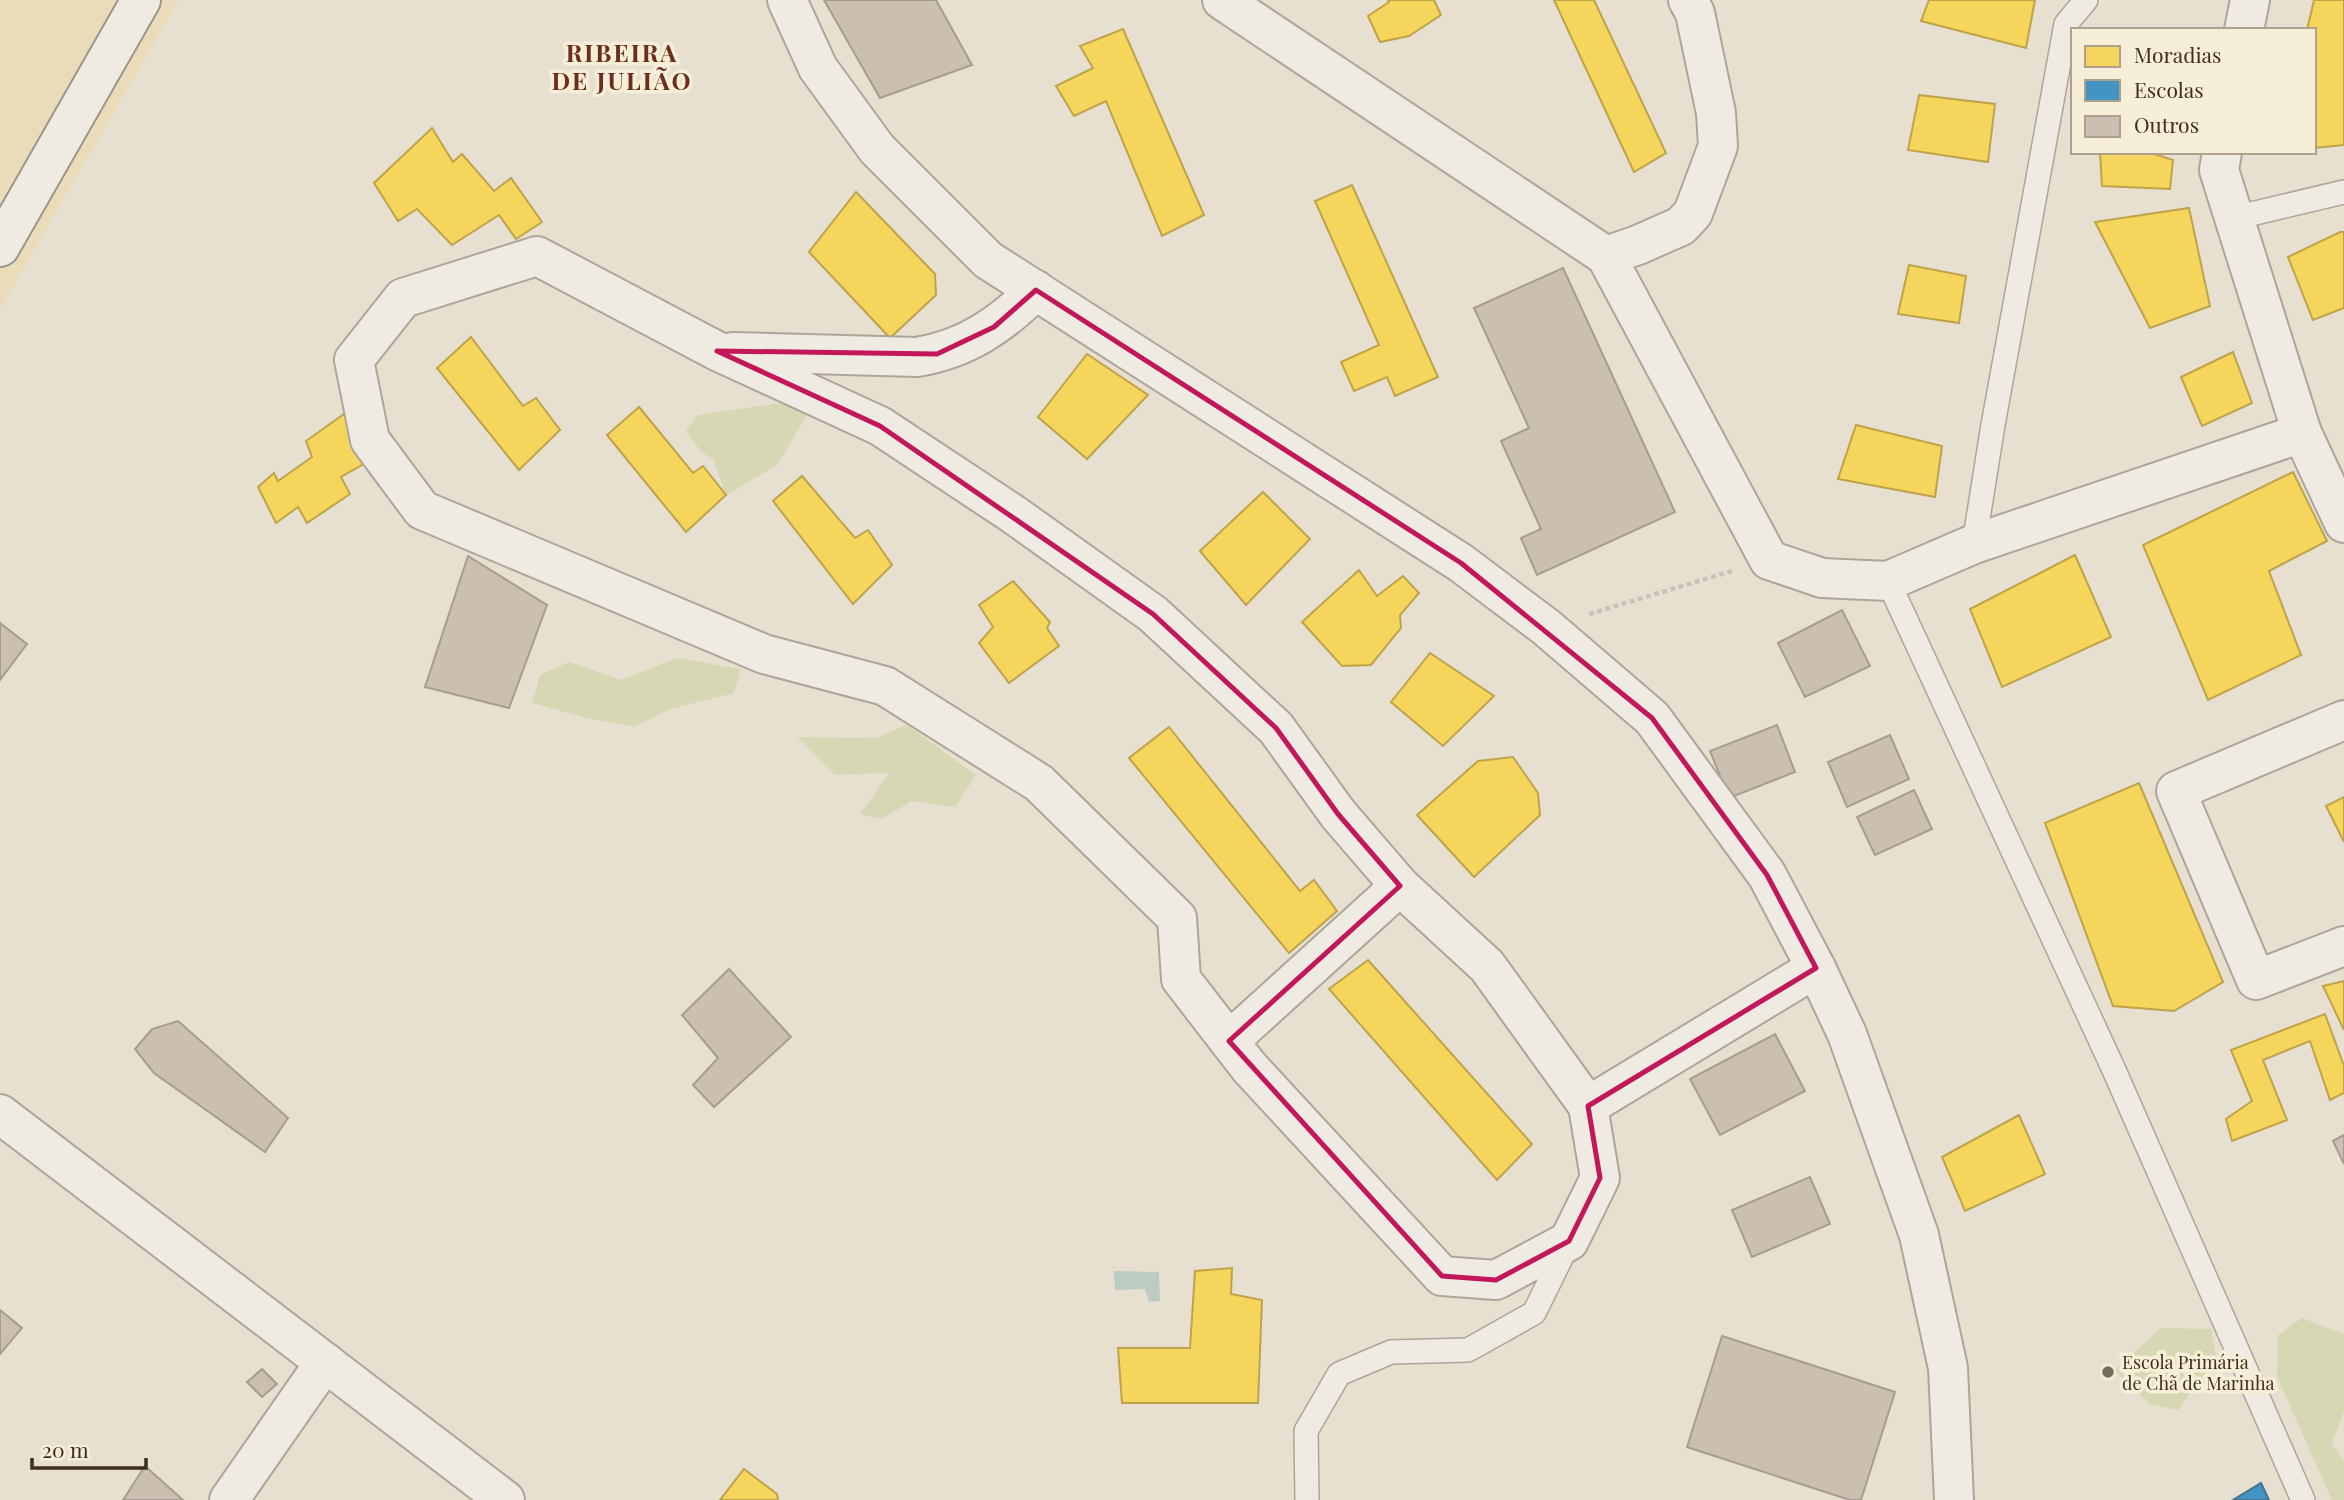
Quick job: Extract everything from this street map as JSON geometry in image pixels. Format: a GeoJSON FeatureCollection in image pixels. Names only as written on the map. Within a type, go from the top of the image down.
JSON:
{"type":"FeatureCollection","features":[{"type":"Feature","properties":{"kind":"street"},"geometry":{"type":"LineString","coordinates":[[0,247],[141,0]]}},
{"type":"Feature","properties":{"kind":"street"},"geometry":{"type":"LineString","coordinates":[[788,0],[818,68],[877,149],[988,260],[1461,563],[1546,627],[1652,718],[1767,875],[1847,1034],[1919,1235],[1948,1368],[1954,1500]]}},
{"type":"Feature","properties":{"kind":"street"},"geometry":{"type":"LineString","coordinates":[[1222,0],[1606,256],[1769,560],[1822,578],[1888,581],[1974,544],[2302,433]]}},
{"type":"Feature","properties":{"kind":"street"},"geometry":{"type":"LineString","coordinates":[[1606,256],[1638,246],[1681,226],[1693,213],[1718,146],[1713,100],[1695,13],[1688,0]]}},
{"type":"Feature","properties":{"kind":"street"},"geometry":{"type":"LineString","coordinates":[[2244,28],[2250,0]]}},
{"type":"Feature","properties":{"kind":"street"},"geometry":{"type":"LineString","coordinates":[[2222,154],[2219,170],[2302,433],[2344,523]]}},
{"type":"Feature","properties":{"kind":"street"},"geometry":{"type":"LineString","coordinates":[[537,256],[717,351],[880,426],[1013,514],[1153,614],[1276,728],[1338,814],[1400,886],[1488,966],[1588,1106],[1600,1178],[1569,1241],[1496,1280],[1442,1276],[1258,1077],[1181,979],[1177,918],[1039,783],[885,685],[764,654],[422,510],[370,440],[354,360],[403,298],[537,256]]}},
{"type":"Feature","properties":{"kind":"street"},"geometry":{"type":"LineString","coordinates":[[717,351],[917,357],[937,354],[994,327],[1009,317],[1035,290]]}},
{"type":"Feature","properties":{"kind":"street"},"geometry":{"type":"LineString","coordinates":[[2344,720],[2176,791],[2256,979],[2344,946]]}},
{"type":"Feature","properties":{"kind":"street"},"geometry":{"type":"LineString","coordinates":[[1229,1041],[1400,886]]}},
{"type":"Feature","properties":{"kind":"street"},"geometry":{"type":"LineString","coordinates":[[1588,1106],[1816,968]]}},
{"type":"Feature","properties":{"kind":"street"},"geometry":{"type":"LineString","coordinates":[[0,1114],[505,1500]]}},
{"type":"Feature","properties":{"kind":"street"},"geometry":{"type":"LineString","coordinates":[[229,1500],[326,1363]]}},
{"type":"Feature","properties":{"kind":"lane"},"geometry":{"type":"LineString","coordinates":[[1974,544],[2066,24],[2086,0]]}},
{"type":"Feature","properties":{"kind":"lane"},"geometry":{"type":"LineString","coordinates":[[2234,218],[2344,192]]}},
{"type":"Feature","properties":{"kind":"lane"},"geometry":{"type":"LineString","coordinates":[[1888,581],[2114,1070],[2303,1500]]}},
{"type":"Feature","properties":{"kind":"lane"},"geometry":{"type":"LineString","coordinates":[[1307,1500],[1306,1431],[1339,1374],[1391,1352],[1468,1350],[1534,1313],[1569,1241]]}},
{"type":"Feature","properties":{"kind":"path"},"geometry":{"type":"LineString","coordinates":[[1546,627],[1769,560]]}},
{"type":"Feature","properties":{"kind":"highlighted area"},"geometry":{"type":"Polygon","coordinates":[[[1036,290],[1461,563],[1652,718],[1767,875],[1816,968],[1588,1106],[1600,1178],[1569,1241],[1496,1280],[1442,1276],[1229,1041],[1400,886],[1338,814],[1276,728],[1153,614],[880,426],[717,351],[937,354],[994,327],[1036,290]]]}},
{"type":"Feature","properties":{"kind":"green space"},"geometry":{"type":"Polygon","coordinates":[[[779,403],[809,412],[777,465],[726,495],[714,461],[699,449],[686,431],[698,415],[779,403]]]}},
{"type":"Feature","properties":{"kind":"green space"},"geometry":{"type":"Polygon","coordinates":[[[677,658],[741,669],[734,693],[670,709],[634,727],[532,703],[540,675],[569,662],[621,680],[677,658]]]}},
{"type":"Feature","properties":{"kind":"green space"},"geometry":{"type":"Polygon","coordinates":[[[907,725],[976,775],[955,807],[911,801],[882,819],[860,814],[890,773],[835,775],[797,737],[876,738],[907,725]]]}},
{"type":"Feature","properties":{"kind":"green space"},"geometry":{"type":"Polygon","coordinates":[[[2302,1318],[2344,1334],[2344,1411],[2332,1444],[2344,1461],[2344,1500],[2332,1500],[2277,1377],[2278,1335],[2302,1318]]]}},
{"type":"Feature","properties":{"kind":"green space"},"geometry":{"type":"Polygon","coordinates":[[[2161,1328],[2211,1329],[2217,1362],[2197,1383],[2178,1410],[2149,1404],[2115,1370],[2161,1328]]]}},
{"type":"Feature","properties":{"kind":"sand"},"geometry":{"type":"Polygon","coordinates":[[[0,0],[179,0],[0,309],[0,0]]]}},
{"type":"Feature","properties":{"kind":"shaded area"},"geometry":{"type":"Polygon","coordinates":[[[1114,1271],[1159,1272],[1160,1301],[1149,1302],[1145,1289],[1115,1290],[1114,1271]]]}},
{"type":"Feature","properties":{"kind":"building: Moradias"},"geometry":{"type":"Polygon","coordinates":[[[1388,0],[1434,0],[1441,15],[1409,36],[1380,42],[1368,16],[1389,2],[1388,0]]]}},
{"type":"Feature","properties":{"kind":"building: Moradias"},"geometry":{"type":"Polygon","coordinates":[[[1554,0],[1594,0],[1666,153],[1634,172],[1554,0]]]}},
{"type":"Feature","properties":{"kind":"building: Moradias"},"geometry":{"type":"Polygon","coordinates":[[[1929,0],[2035,0],[2026,48],[1921,21],[1929,0]]]}},
{"type":"Feature","properties":{"kind":"building: Moradias"},"geometry":{"type":"Polygon","coordinates":[[[2314,0],[2344,0],[2344,145],[2316,148],[2316,28],[2307,28],[2314,0]]]}},
{"type":"Feature","properties":{"kind":"building: Moradias"},"geometry":{"type":"Polygon","coordinates":[[[1123,29],[1204,215],[1162,236],[1106,101],[1074,116],[1056,86],[1093,68],[1080,46],[1123,29]]]}},
{"type":"Feature","properties":{"kind":"building: Moradias"},"geometry":{"type":"Polygon","coordinates":[[[1919,95],[1995,104],[1988,162],[1908,150],[1919,95]]]}},
{"type":"Feature","properties":{"kind":"building: Moradias"},"geometry":{"type":"Polygon","coordinates":[[[432,128],[453,162],[462,154],[494,191],[511,178],[542,222],[516,239],[499,215],[452,245],[417,209],[398,221],[374,183],[432,128]]]}},
{"type":"Feature","properties":{"kind":"building: Moradias"},"geometry":{"type":"Polygon","coordinates":[[[2100,154],[2154,154],[2173,160],[2170,189],[2102,186],[2100,154]]]}},
{"type":"Feature","properties":{"kind":"building: Moradias"},"geometry":{"type":"Polygon","coordinates":[[[1352,185],[1438,377],[1395,396],[1387,377],[1354,391],[1341,362],[1379,345],[1315,201],[1352,185]]]}},
{"type":"Feature","properties":{"kind":"building: Moradias"},"geometry":{"type":"Polygon","coordinates":[[[856,192],[935,274],[936,295],[890,338],[809,252],[856,192]]]}},
{"type":"Feature","properties":{"kind":"building: Moradias"},"geometry":{"type":"Polygon","coordinates":[[[2189,208],[2210,306],[2150,328],[2095,222],[2189,208]]]}},
{"type":"Feature","properties":{"kind":"building: Moradias"},"geometry":{"type":"Polygon","coordinates":[[[2344,232],[2344,308],[2313,320],[2288,257],[2344,232]]]}},
{"type":"Feature","properties":{"kind":"building: Moradias"},"geometry":{"type":"Polygon","coordinates":[[[1909,265],[1966,276],[1959,323],[1898,314],[1909,265]]]}},
{"type":"Feature","properties":{"kind":"building: Moradias"},"geometry":{"type":"Polygon","coordinates":[[[471,337],[523,406],[536,398],[560,430],[519,470],[437,368],[471,337]]]}},
{"type":"Feature","properties":{"kind":"building: Moradias"},"geometry":{"type":"Polygon","coordinates":[[[2233,352],[2252,403],[2202,426],[2181,377],[2233,352]]]}},
{"type":"Feature","properties":{"kind":"building: Moradias"},"geometry":{"type":"Polygon","coordinates":[[[1087,354],[1148,395],[1087,459],[1038,417],[1087,354]]]}},
{"type":"Feature","properties":{"kind":"building: Moradias"},"geometry":{"type":"Polygon","coordinates":[[[639,407],[693,473],[703,466],[726,495],[686,532],[607,435],[639,407]]]}},
{"type":"Feature","properties":{"kind":"building: Moradias"},"geometry":{"type":"Polygon","coordinates":[[[344,414],[371,460],[341,477],[350,494],[307,523],[298,507],[276,523],[258,487],[274,473],[278,481],[312,457],[306,441],[344,414]]]}},
{"type":"Feature","properties":{"kind":"building: Moradias"},"geometry":{"type":"Polygon","coordinates":[[[1856,425],[1942,446],[1935,497],[1838,479],[1856,425]]]}},
{"type":"Feature","properties":{"kind":"building: Moradias"},"geometry":{"type":"Polygon","coordinates":[[[2293,472],[2327,541],[2269,571],[2301,655],[2208,700],[2143,545],[2293,472]]]}},
{"type":"Feature","properties":{"kind":"building: Moradias"},"geometry":{"type":"Polygon","coordinates":[[[802,476],[855,538],[868,530],[892,565],[853,604],[773,501],[802,476]]]}},
{"type":"Feature","properties":{"kind":"building: Moradias"},"geometry":{"type":"Polygon","coordinates":[[[1263,492],[1310,539],[1246,605],[1200,551],[1263,492]]]}},
{"type":"Feature","properties":{"kind":"building: Moradias"},"geometry":{"type":"Polygon","coordinates":[[[2075,555],[2111,637],[2002,687],[1970,609],[2075,555]]]}},
{"type":"Feature","properties":{"kind":"building: Moradias"},"geometry":{"type":"Polygon","coordinates":[[[1359,570],[1377,596],[1403,576],[1419,593],[1400,615],[1401,628],[1371,665],[1342,666],[1302,622],[1359,570]]]}},
{"type":"Feature","properties":{"kind":"building: Moradias"},"geometry":{"type":"Polygon","coordinates":[[[1013,581],[1050,622],[1047,628],[1059,646],[1009,683],[979,643],[993,627],[979,605],[1013,581]]]}},
{"type":"Feature","properties":{"kind":"building: Moradias"},"geometry":{"type":"Polygon","coordinates":[[[1430,653],[1494,696],[1443,746],[1391,702],[1430,653]]]}},
{"type":"Feature","properties":{"kind":"building: Moradias"},"geometry":{"type":"Polygon","coordinates":[[[1169,727],[1300,891],[1314,880],[1337,911],[1289,953],[1129,758],[1169,727]]]}},
{"type":"Feature","properties":{"kind":"building: Moradias"},"geometry":{"type":"Polygon","coordinates":[[[1513,757],[1538,793],[1540,815],[1474,877],[1417,815],[1478,761],[1513,757]]]}},
{"type":"Feature","properties":{"kind":"building: Moradias"},"geometry":{"type":"Polygon","coordinates":[[[2139,783],[2223,982],[2174,1011],[2113,1006],[2045,823],[2139,783]]]}},
{"type":"Feature","properties":{"kind":"building: Moradias"},"geometry":{"type":"Polygon","coordinates":[[[2344,797],[2344,842],[2326,806],[2344,797]]]}},
{"type":"Feature","properties":{"kind":"building: Moradias"},"geometry":{"type":"Polygon","coordinates":[[[1368,960],[1532,1144],[1497,1180],[1329,989],[1368,960]]]}},
{"type":"Feature","properties":{"kind":"building: Moradias"},"geometry":{"type":"Polygon","coordinates":[[[2344,981],[2344,1030],[2323,986],[2344,981]]]}},
{"type":"Feature","properties":{"kind":"building: Moradias"},"geometry":{"type":"Polygon","coordinates":[[[2325,1014],[2344,1066],[2344,1093],[2330,1100],[2310,1041],[2263,1060],[2287,1120],[2232,1141],[2226,1119],[2252,1101],[2231,1050],[2325,1014]]]}},
{"type":"Feature","properties":{"kind":"building: Moradias"},"geometry":{"type":"Polygon","coordinates":[[[2019,1115],[2045,1174],[1965,1211],[1942,1157],[2019,1115]]]}},
{"type":"Feature","properties":{"kind":"building: Moradias"},"geometry":{"type":"Polygon","coordinates":[[[1232,1268],[1231,1294],[1262,1300],[1258,1403],[1122,1403],[1118,1348],[1190,1348],[1195,1271],[1232,1268]]]}},
{"type":"Feature","properties":{"kind":"building: Moradias"},"geometry":{"type":"Polygon","coordinates":[[[744,1469],[777,1494],[778,1500],[720,1500],[744,1469]]]}},
{"type":"Feature","properties":{"kind":"building: Escolas"},"geometry":{"type":"Polygon","coordinates":[[[2261,1483],[2269,1500],[2233,1500],[2261,1483]]]}},
{"type":"Feature","properties":{"kind":"building: Outros"},"geometry":{"type":"Polygon","coordinates":[[[824,0],[936,0],[972,65],[880,98],[824,0]]]}},
{"type":"Feature","properties":{"kind":"building: Outros"},"geometry":{"type":"Polygon","coordinates":[[[1563,268],[1675,512],[1537,575],[1521,538],[1541,529],[1501,441],[1529,428],[1474,308],[1563,268]]]}},
{"type":"Feature","properties":{"kind":"building: Outros"},"geometry":{"type":"Polygon","coordinates":[[[468,556],[547,605],[509,708],[425,687],[468,556]]]}},
{"type":"Feature","properties":{"kind":"building: Outros"},"geometry":{"type":"Polygon","coordinates":[[[1842,610],[1870,666],[1805,697],[1778,643],[1842,610]]]}},
{"type":"Feature","properties":{"kind":"building: Outros"},"geometry":{"type":"Polygon","coordinates":[[[0,623],[27,644],[0,680],[0,623]]]}},
{"type":"Feature","properties":{"kind":"building: Outros"},"geometry":{"type":"Polygon","coordinates":[[[1777,725],[1795,772],[1729,798],[1710,751],[1777,725]]]}},
{"type":"Feature","properties":{"kind":"building: Outros"},"geometry":{"type":"Polygon","coordinates":[[[1890,735],[1909,779],[1847,807],[1828,762],[1890,735]]]}},
{"type":"Feature","properties":{"kind":"building: Outros"},"geometry":{"type":"Polygon","coordinates":[[[1914,790],[1932,829],[1875,855],[1857,817],[1914,790]]]}},
{"type":"Feature","properties":{"kind":"building: Outros"},"geometry":{"type":"Polygon","coordinates":[[[729,969],[791,1037],[714,1107],[693,1085],[718,1058],[682,1015],[729,969]]]}},
{"type":"Feature","properties":{"kind":"building: Outros"},"geometry":{"type":"Polygon","coordinates":[[[178,1021],[288,1118],[265,1152],[154,1073],[135,1049],[152,1029],[178,1021]]]}},
{"type":"Feature","properties":{"kind":"building: Outros"},"geometry":{"type":"Polygon","coordinates":[[[1775,1034],[1805,1091],[1720,1135],[1690,1079],[1775,1034]]]}},
{"type":"Feature","properties":{"kind":"building: Outros"},"geometry":{"type":"Polygon","coordinates":[[[2344,1135],[2344,1164],[2333,1141],[2344,1135]]]}},
{"type":"Feature","properties":{"kind":"building: Outros"},"geometry":{"type":"Polygon","coordinates":[[[1810,1177],[1830,1224],[1752,1257],[1732,1210],[1810,1177]]]}},
{"type":"Feature","properties":{"kind":"building: Outros"},"geometry":{"type":"Polygon","coordinates":[[[0,1310],[22,1328],[0,1354],[0,1310]]]}},
{"type":"Feature","properties":{"kind":"building: Outros"},"geometry":{"type":"Polygon","coordinates":[[[1722,1336],[1895,1392],[1861,1500],[1850,1500],[1687,1447],[1722,1336]]]}},
{"type":"Feature","properties":{"kind":"building: Outros"},"geometry":{"type":"Polygon","coordinates":[[[262,1369],[277,1384],[262,1397],[247,1382],[262,1369]]]}},
{"type":"Feature","properties":{"kind":"building: Outros"},"geometry":{"type":"Polygon","coordinates":[[[145,1466],[183,1500],[123,1500],[145,1466]]]}},
{"type":"Feature","properties":{"kind":"place","name":"Escola Primária de Chã de Marinha"},"geometry":{"type":"Point","coordinates":[2108,1372]}},
{"type":"Feature","properties":{"kind":"district","name":"RIBEIRA DE JULIÃO"},"geometry":{"type":"Point","coordinates":[622,66]}}]}
